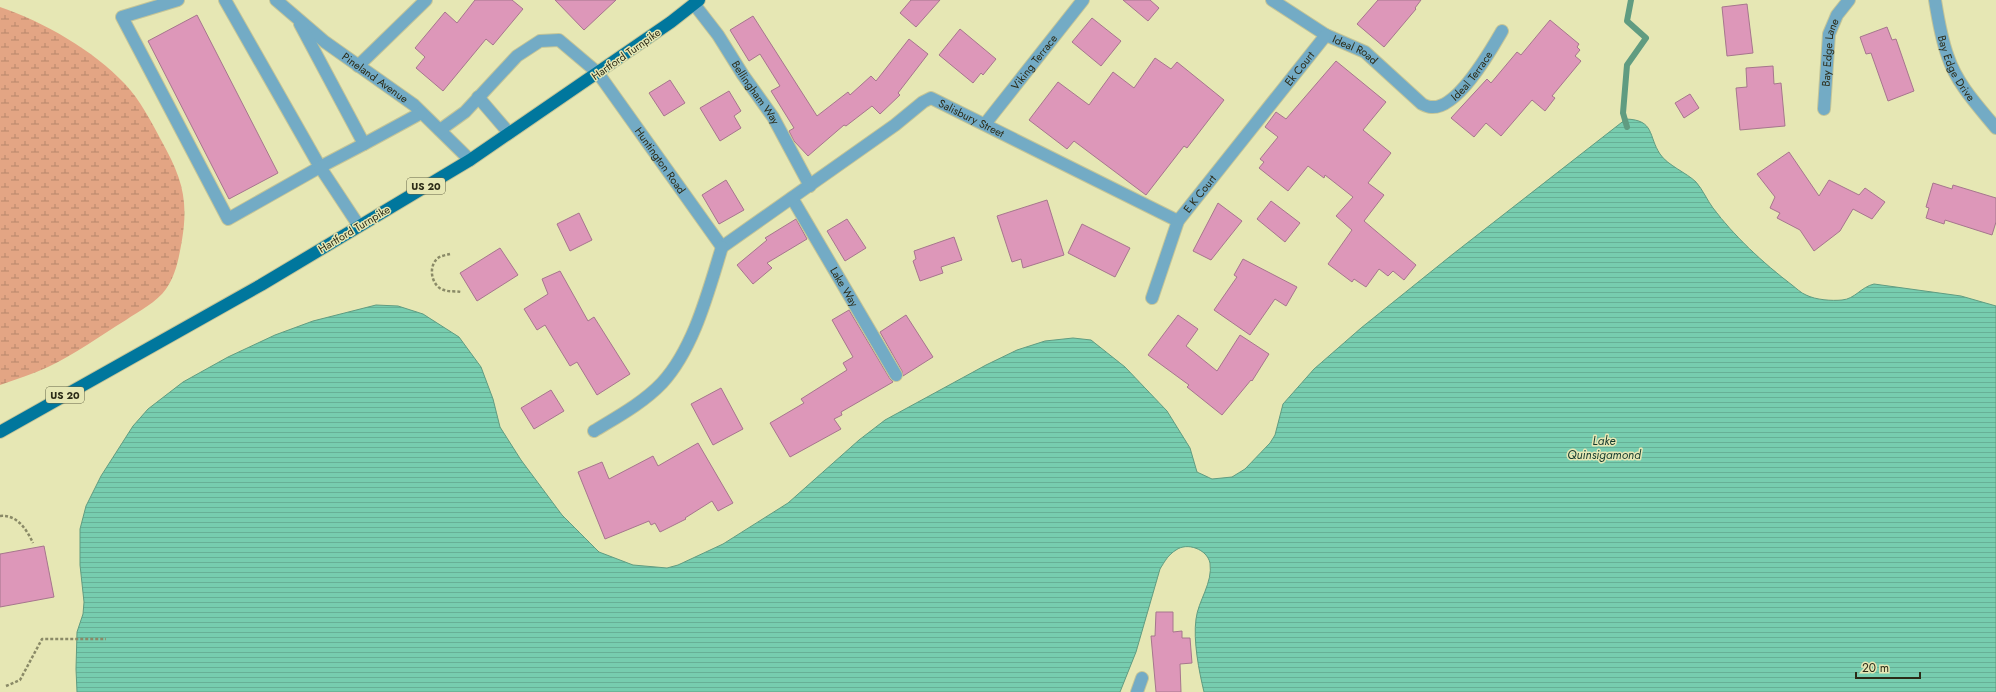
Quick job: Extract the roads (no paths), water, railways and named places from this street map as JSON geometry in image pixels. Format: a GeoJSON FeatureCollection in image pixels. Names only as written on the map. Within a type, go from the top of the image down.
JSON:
{"type":"FeatureCollection","features":[{"type":"Feature","properties":{"kind":"main road","name":"Hartford Turnpike"},"geometry":{"type":"LineString","coordinates":[[0,432],[261,285],[470,160],[598,73],[697,2]]}},
{"type":"Feature","properties":{"kind":"street"},"geometry":{"type":"LineString","coordinates":[[178,0],[122,17],[228,219],[320,167],[421,113]]}},
{"type":"Feature","properties":{"kind":"street"},"geometry":{"type":"LineString","coordinates":[[225,0],[320,167],[359,226]]}},
{"type":"Feature","properties":{"kind":"street","name":"Pineland Avenue"},"geometry":{"type":"LineString","coordinates":[[276,0],[325,42],[414,105],[470,160]]}},
{"type":"Feature","properties":{"kind":"street"},"geometry":{"type":"LineString","coordinates":[[358,66],[426,0]]}},
{"type":"Feature","properties":{"kind":"street","name":"Viking Terrace"},"geometry":{"type":"LineString","coordinates":[[985,124],[1083,0]]}},
{"type":"Feature","properties":{"kind":"street","name":"Ideal Road"},"geometry":{"type":"LineString","coordinates":[[1272,0],[1326,35],[1365,52],[1422,104],[1431,108]]}},
{"type":"Feature","properties":{"kind":"street","name":"Bay Edge Lane"},"geometry":{"type":"LineString","coordinates":[[1824,109],[1829,34],[1837,16],[1849,0]]}},
{"type":"Feature","properties":{"kind":"street","name":"Bay Edge Drive"},"geometry":{"type":"LineString","coordinates":[[1935,0],[1942,38],[1948,58],[1962,85],[1996,128]]}},
{"type":"Feature","properties":{"kind":"street","name":"Bellingham Way"},"geometry":{"type":"LineString","coordinates":[[697,2],[743,75],[773,117],[810,186]]}},
{"type":"Feature","properties":{"kind":"street"},"geometry":{"type":"LineString","coordinates":[[297,18],[364,144]]}},
{"type":"Feature","properties":{"kind":"street","name":"Ideal Terrace"},"geometry":{"type":"LineString","coordinates":[[1431,108],[1439,106],[1455,95],[1474,77],[1502,31]]}},
{"type":"Feature","properties":{"kind":"street","name":"Ek Court"},"geometry":{"type":"LineString","coordinates":[[1272,102],[1326,35]]}},
{"type":"Feature","properties":{"kind":"street","name":"Huntington Road"},"geometry":{"type":"LineString","coordinates":[[440,130],[465,112],[517,56],[540,41],[559,40],[598,73],[722,247]]}},
{"type":"Feature","properties":{"kind":"street"},"geometry":{"type":"LineString","coordinates":[[478,97],[509,133]]}},
{"type":"Feature","properties":{"kind":"street","name":"Salisbury Street"},"geometry":{"type":"LineString","coordinates":[[722,247],[810,186],[895,125],[923,102],[931,98],[1178,221]]}},
{"type":"Feature","properties":{"kind":"street","name":"E K Court"},"geometry":{"type":"LineString","coordinates":[[1152,298],[1178,221],[1272,102]]}},
{"type":"Feature","properties":{"kind":"street","name":"Lake Way"},"geometry":{"type":"LineString","coordinates":[[792,198],[896,375]]}},
{"type":"Feature","properties":{"kind":"street"},"geometry":{"type":"LineString","coordinates":[[594,431],[639,402],[662,383],[684,351],[704,306],[722,247]]}},
{"type":"Feature","properties":{"kind":"street"},"geometry":{"type":"LineString","coordinates":[[1138,692],[1142,678]]}},
{"type":"Feature","properties":{"kind":"water","name":"Lake Quinsigamond"},"geometry":{"type":"Polygon","coordinates":[[[1626,119],[1642,122],[1649,130],[1656,147],[1663,158],[1696,182],[1713,208],[1740,239],[1770,268],[1804,294],[1819,299],[1842,300],[1851,298],[1865,288],[1874,284],[1961,296],[1996,306],[1996,692],[1204,692],[1197,656],[1195,628],[1197,612],[1209,578],[1210,563],[1205,554],[1201,551],[1196,548],[1186,547],[1180,548],[1171,554],[1160,569],[1136,652],[1120,692],[77,692],[77,632],[83,614],[84,602],[80,565],[80,529],[86,506],[101,476],[133,426],[148,409],[183,382],[228,357],[275,335],[313,321],[376,305],[398,306],[423,314],[459,337],[481,367],[493,399],[500,427],[521,460],[562,515],[599,552],[633,565],[667,568],[678,565],[723,544],[788,503],[859,440],[885,420],[986,365],[1017,350],[1045,341],[1073,338],[1091,340],[1125,367],[1167,411],[1190,448],[1197,472],[1212,479],[1232,477],[1245,469],[1270,443],[1275,435],[1283,404],[1314,369],[1361,328],[1453,254],[1626,119]]]}},
{"type":"Feature","properties":{"kind":"waterway"},"geometry":{"type":"LineString","coordinates":[[1627,127],[1623,113],[1627,65],[1646,38],[1627,21],[1631,0]]}}]}
